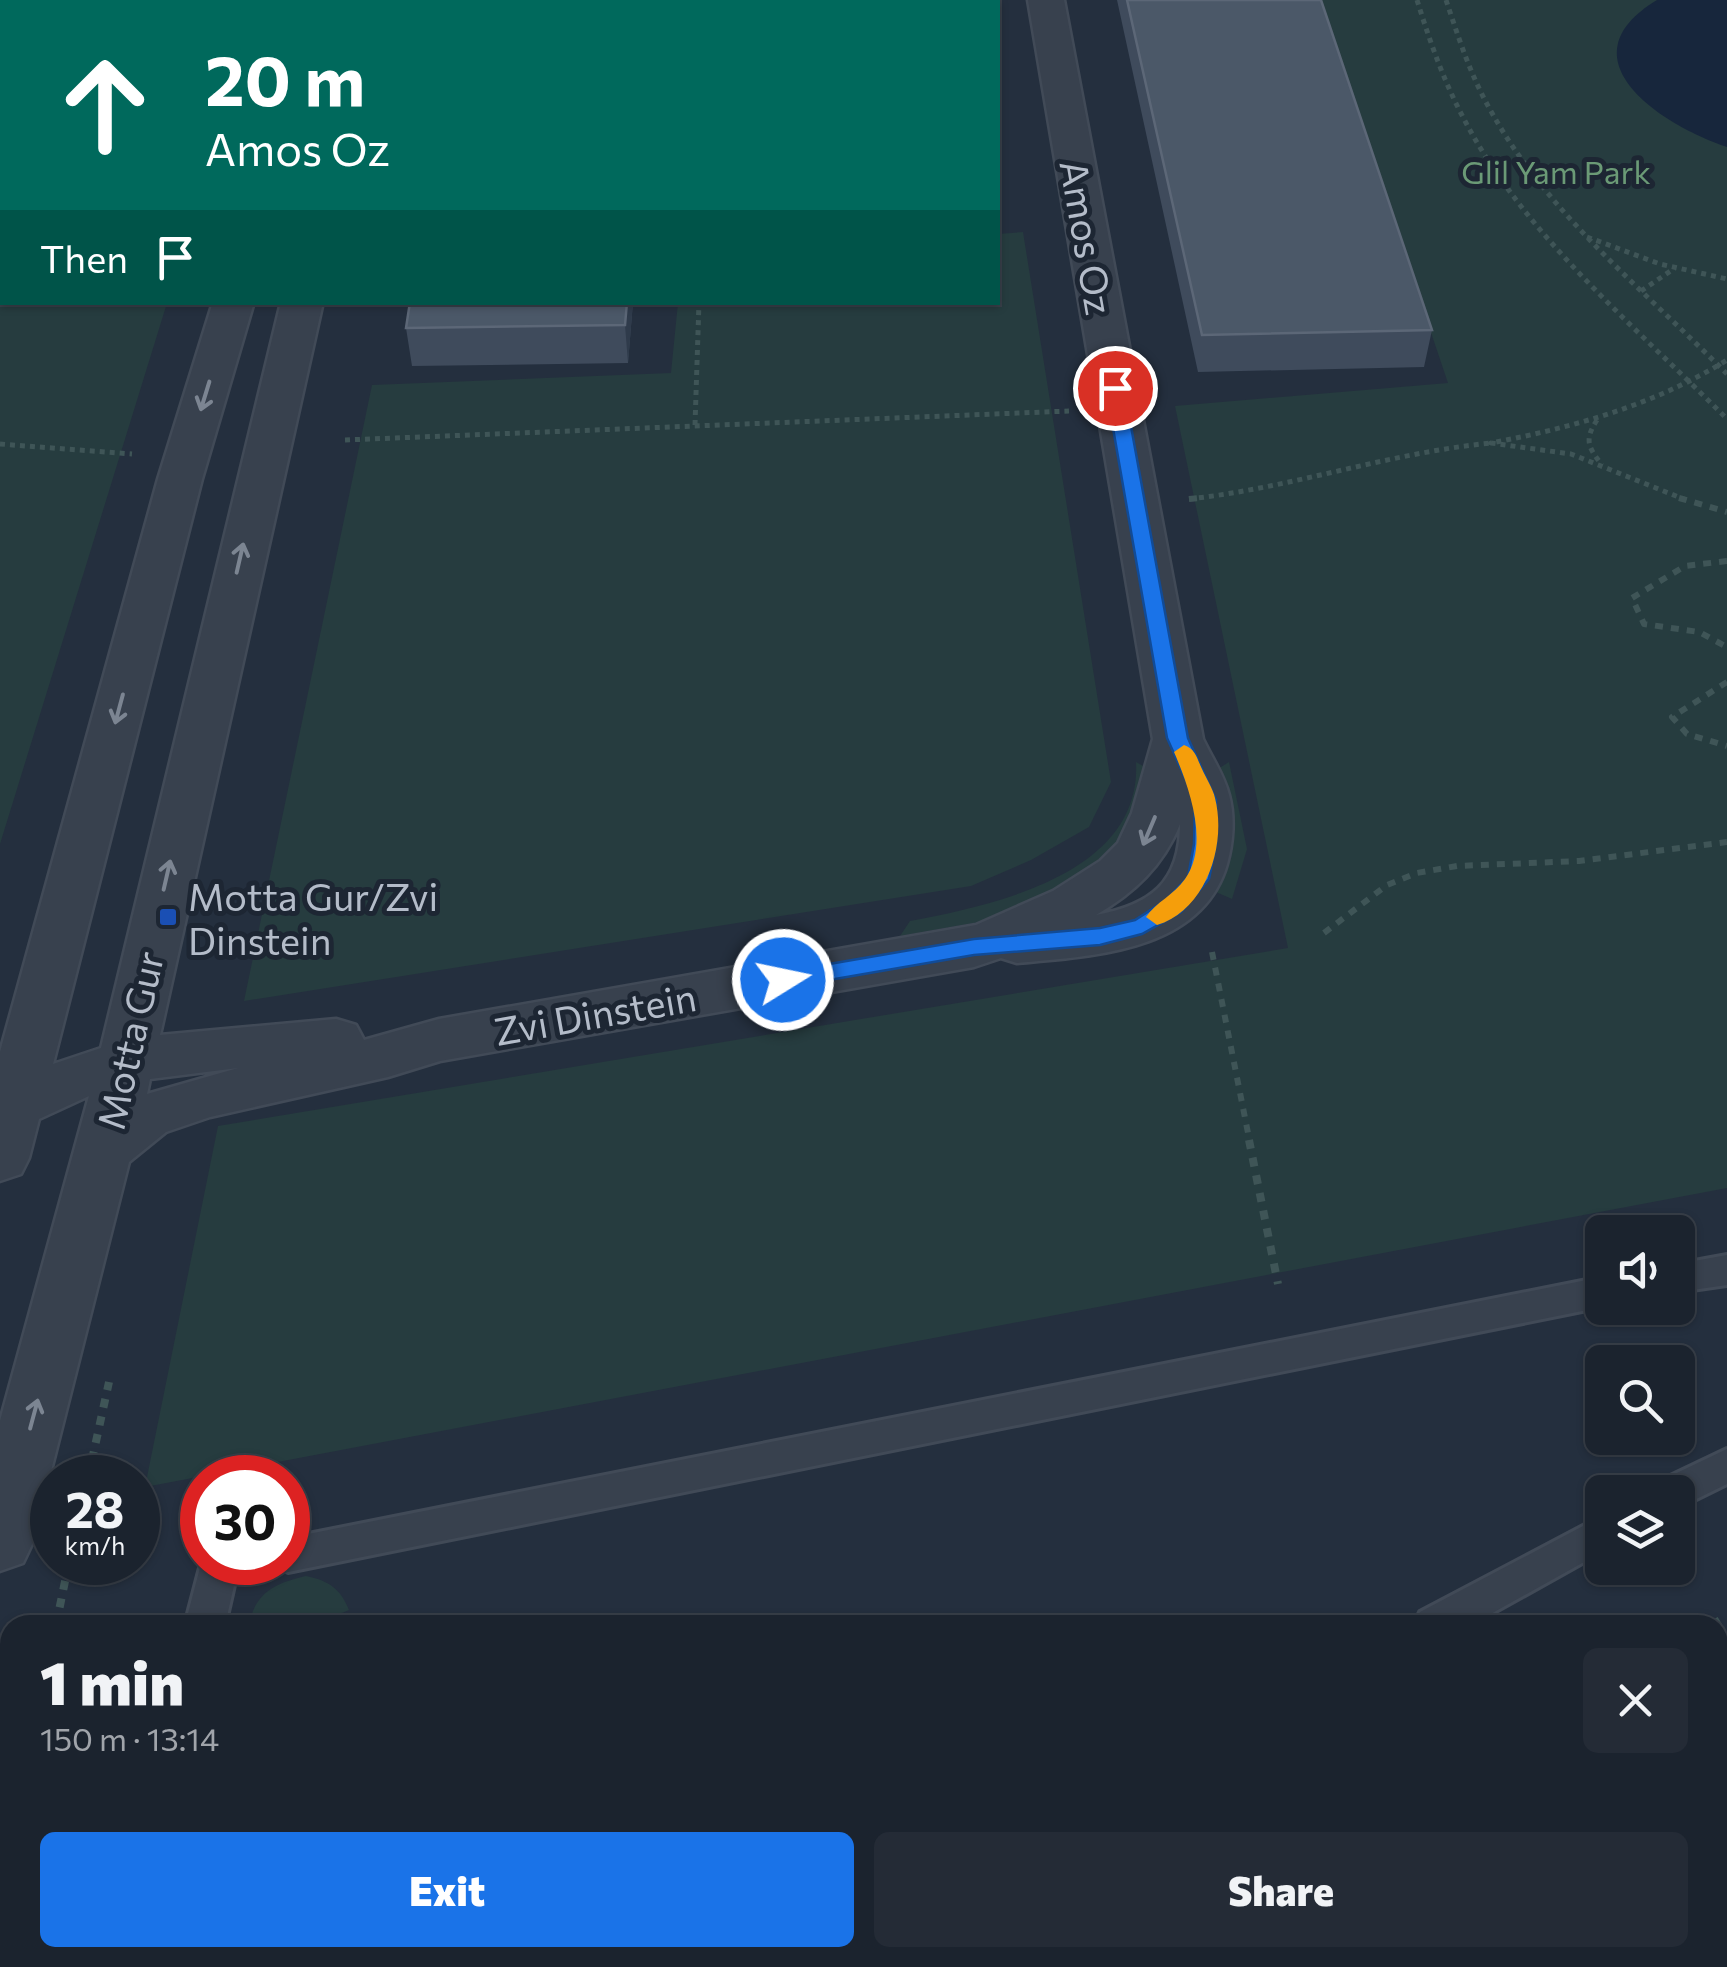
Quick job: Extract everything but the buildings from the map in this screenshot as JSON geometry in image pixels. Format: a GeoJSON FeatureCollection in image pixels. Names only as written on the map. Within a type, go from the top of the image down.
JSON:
{"type":"FeatureCollection","features":[{"type":"Feature","properties":{"kind":"street","name":"Amos Oz"},"geometry":{"type":"LineString","coordinates":[[974,947],[1100,936],[1142,926],[1174,906],[1198,879],[1205,844],[1205,800],[1178,738],[1046,0]]}},
{"type":"Feature","properties":{"kind":"street"},"geometry":{"type":"LineString","coordinates":[[8,1132],[180,478],[233,305]]}},
{"type":"Feature","properties":{"kind":"street","name":"Motta Gur"},"geometry":{"type":"LineString","coordinates":[[0,1542],[105,1097],[138,1004],[301,305]]}},
{"type":"Feature","properties":{"kind":"street","name":"Zvi Dinstein"},"geometry":{"type":"LineString","coordinates":[[8,1132],[105,1097],[204,1074],[439,1040],[974,947]]}},
{"type":"Feature","properties":{"kind":"street"},"geometry":{"type":"LineString","coordinates":[[46,986],[52,1025],[63,1058],[105,1097]]}},
{"type":"Feature","properties":{"kind":"street"},"geometry":{"type":"LineString","coordinates":[[138,1004],[204,1074]]}},
{"type":"Feature","properties":{"kind":"street","name":"Zvi Dinstein"},"geometry":{"type":"LineString","coordinates":[[105,1097],[121,1132],[204,1074]]}},
{"type":"Feature","properties":{"kind":"lane"},"geometry":{"type":"LineString","coordinates":[[1695,1275],[1727,1270]]}},
{"type":"Feature","properties":{"kind":"lane"},"geometry":{"type":"LineString","coordinates":[[310,1551],[1585,1295]]}},
{"type":"Feature","properties":{"kind":"lane"},"geometry":{"type":"LineString","coordinates":[[1695,1482],[1727,1465]]}},
{"type":"Feature","properties":{"kind":"lane"},"geometry":{"type":"LineString","coordinates":[[1452,1615],[1585,1541]]}},
{"type":"Feature","properties":{"kind":"lane"},"geometry":{"type":"LineString","coordinates":[[208,1615],[215,1585]]}},
{"type":"Feature","properties":{"kind":"path"},"geometry":{"type":"LineString","coordinates":[[1417,0],[1428,48],[1447,90],[1506,188],[1573,267],[1727,419]]}},
{"type":"Feature","properties":{"kind":"path"},"geometry":{"type":"LineString","coordinates":[[1446,0],[1472,78],[1548,198],[1727,374]]}},
{"type":"Feature","properties":{"kind":"path"},"geometry":{"type":"LineString","coordinates":[[1582,234],[1675,268],[1727,279]]}},
{"type":"Feature","properties":{"kind":"path"},"geometry":{"type":"LineString","coordinates":[[1641,291],[1675,268]]}},
{"type":"Feature","properties":{"kind":"path"},"geometry":{"type":"LineString","coordinates":[[694,426],[700,305]]}},
{"type":"Feature","properties":{"kind":"path"},"geometry":{"type":"LineString","coordinates":[[1188,499],[1239,494],[1308,480],[1368,462],[1491,443],[1600,417],[1690,380],[1727,360]]}},
{"type":"Feature","properties":{"kind":"path"},"geometry":{"type":"LineString","coordinates":[[346,440],[1070,411]]}},
{"type":"Feature","properties":{"kind":"path"},"geometry":{"type":"LineString","coordinates":[[1600,417],[1587,435],[1588,446],[1601,464],[1615,474]]}},
{"type":"Feature","properties":{"kind":"path"},"geometry":{"type":"LineString","coordinates":[[1491,443],[1581,458],[1689,504],[1727,512]]}},
{"type":"Feature","properties":{"kind":"path"},"geometry":{"type":"LineString","coordinates":[[0,444],[132,454]]}},
{"type":"Feature","properties":{"kind":"path"},"geometry":{"type":"LineString","coordinates":[[1727,561],[1686,566],[1632,598],[1644,624],[1699,632],[1727,647]]}},
{"type":"Feature","properties":{"kind":"path"},"geometry":{"type":"LineString","coordinates":[[1727,682],[1672,717],[1687,734],[1727,746]]}},
{"type":"Feature","properties":{"kind":"path"},"geometry":{"type":"LineString","coordinates":[[1324,934],[1343,924],[1376,892],[1422,872],[1482,864],[1556,863],[1727,842]]}},
{"type":"Feature","properties":{"kind":"path"},"geometry":{"type":"LineString","coordinates":[[1212,952],[1278,1284]]}},
{"type":"Feature","properties":{"kind":"path"},"geometry":{"type":"LineString","coordinates":[[58,1615],[64,1585]]}},
{"type":"Feature","properties":{"kind":"green space","name":"Glil Yam Park"},"geometry":{"type":"Polygon","coordinates":[[[1319,0],[1727,0],[1727,1188],[310,1456],[180,1455],[180,1480],[160,1484],[160,1455],[151,1455],[218,1126],[1288,948],[1175,406],[1448,383],[1319,0]]]}},
{"type":"Feature","properties":{"kind":"green space"},"geometry":{"type":"Polygon","coordinates":[[[1023,232],[1111,782],[1089,827],[1031,860],[971,886],[244,1001],[372,385],[671,373],[678,305],[1000,305],[1000,234],[1023,232]]]}},
{"type":"Feature","properties":{"kind":"green space"},"geometry":{"type":"Polygon","coordinates":[[[0,305],[166,305],[0,844],[0,305]]]}},
{"type":"Feature","properties":{"kind":"green space"},"geometry":{"type":"Polygon","coordinates":[[[1136,762],[1152,771],[1146,807],[1093,876],[991,920],[900,936],[910,921],[1020,893],[1057,878],[1089,857],[1115,832],[1131,800],[1136,762]]]}},
{"type":"Feature","properties":{"kind":"green space"},"geometry":{"type":"Polygon","coordinates":[[[1229,762],[1247,849],[1232,899],[1216,892],[1228,852],[1213,772],[1229,762]]]}},
{"type":"Feature","properties":{"kind":"green space"},"geometry":{"type":"Polygon","coordinates":[[[310,1577],[333,1587],[349,1610],[337,1615],[252,1615],[268,1591],[279,1585],[310,1585],[310,1577]]]}},
{"type":"Feature","properties":{"kind":"water"},"geometry":{"type":"Polygon","coordinates":[[[1657,0],[1727,0],[1727,147],[1651,107],[1631,88],[1619,67],[1618,45],[1629,22],[1657,0]]]}},
{"type":"Feature","properties":{"kind":"slow traffic"},"geometry":{"type":"LineString","coordinates":[[1157,917],[1174,906],[1198,879],[1205,844],[1205,800],[1184,752]]}},
{"type":"Feature","properties":{"kind":"place","name":"Motta Gur/Zvi Dinstein"},"geometry":{"type":"Point","coordinates":[168,917]}},
{"type":"Feature","properties":{"kind":"route"},"geometry":{"type":"LineString","coordinates":[[783,980],[974,947],[1100,936],[1142,926],[1174,906],[1198,879],[1205,844],[1205,800],[1178,738],[1115,388]]}}]}
